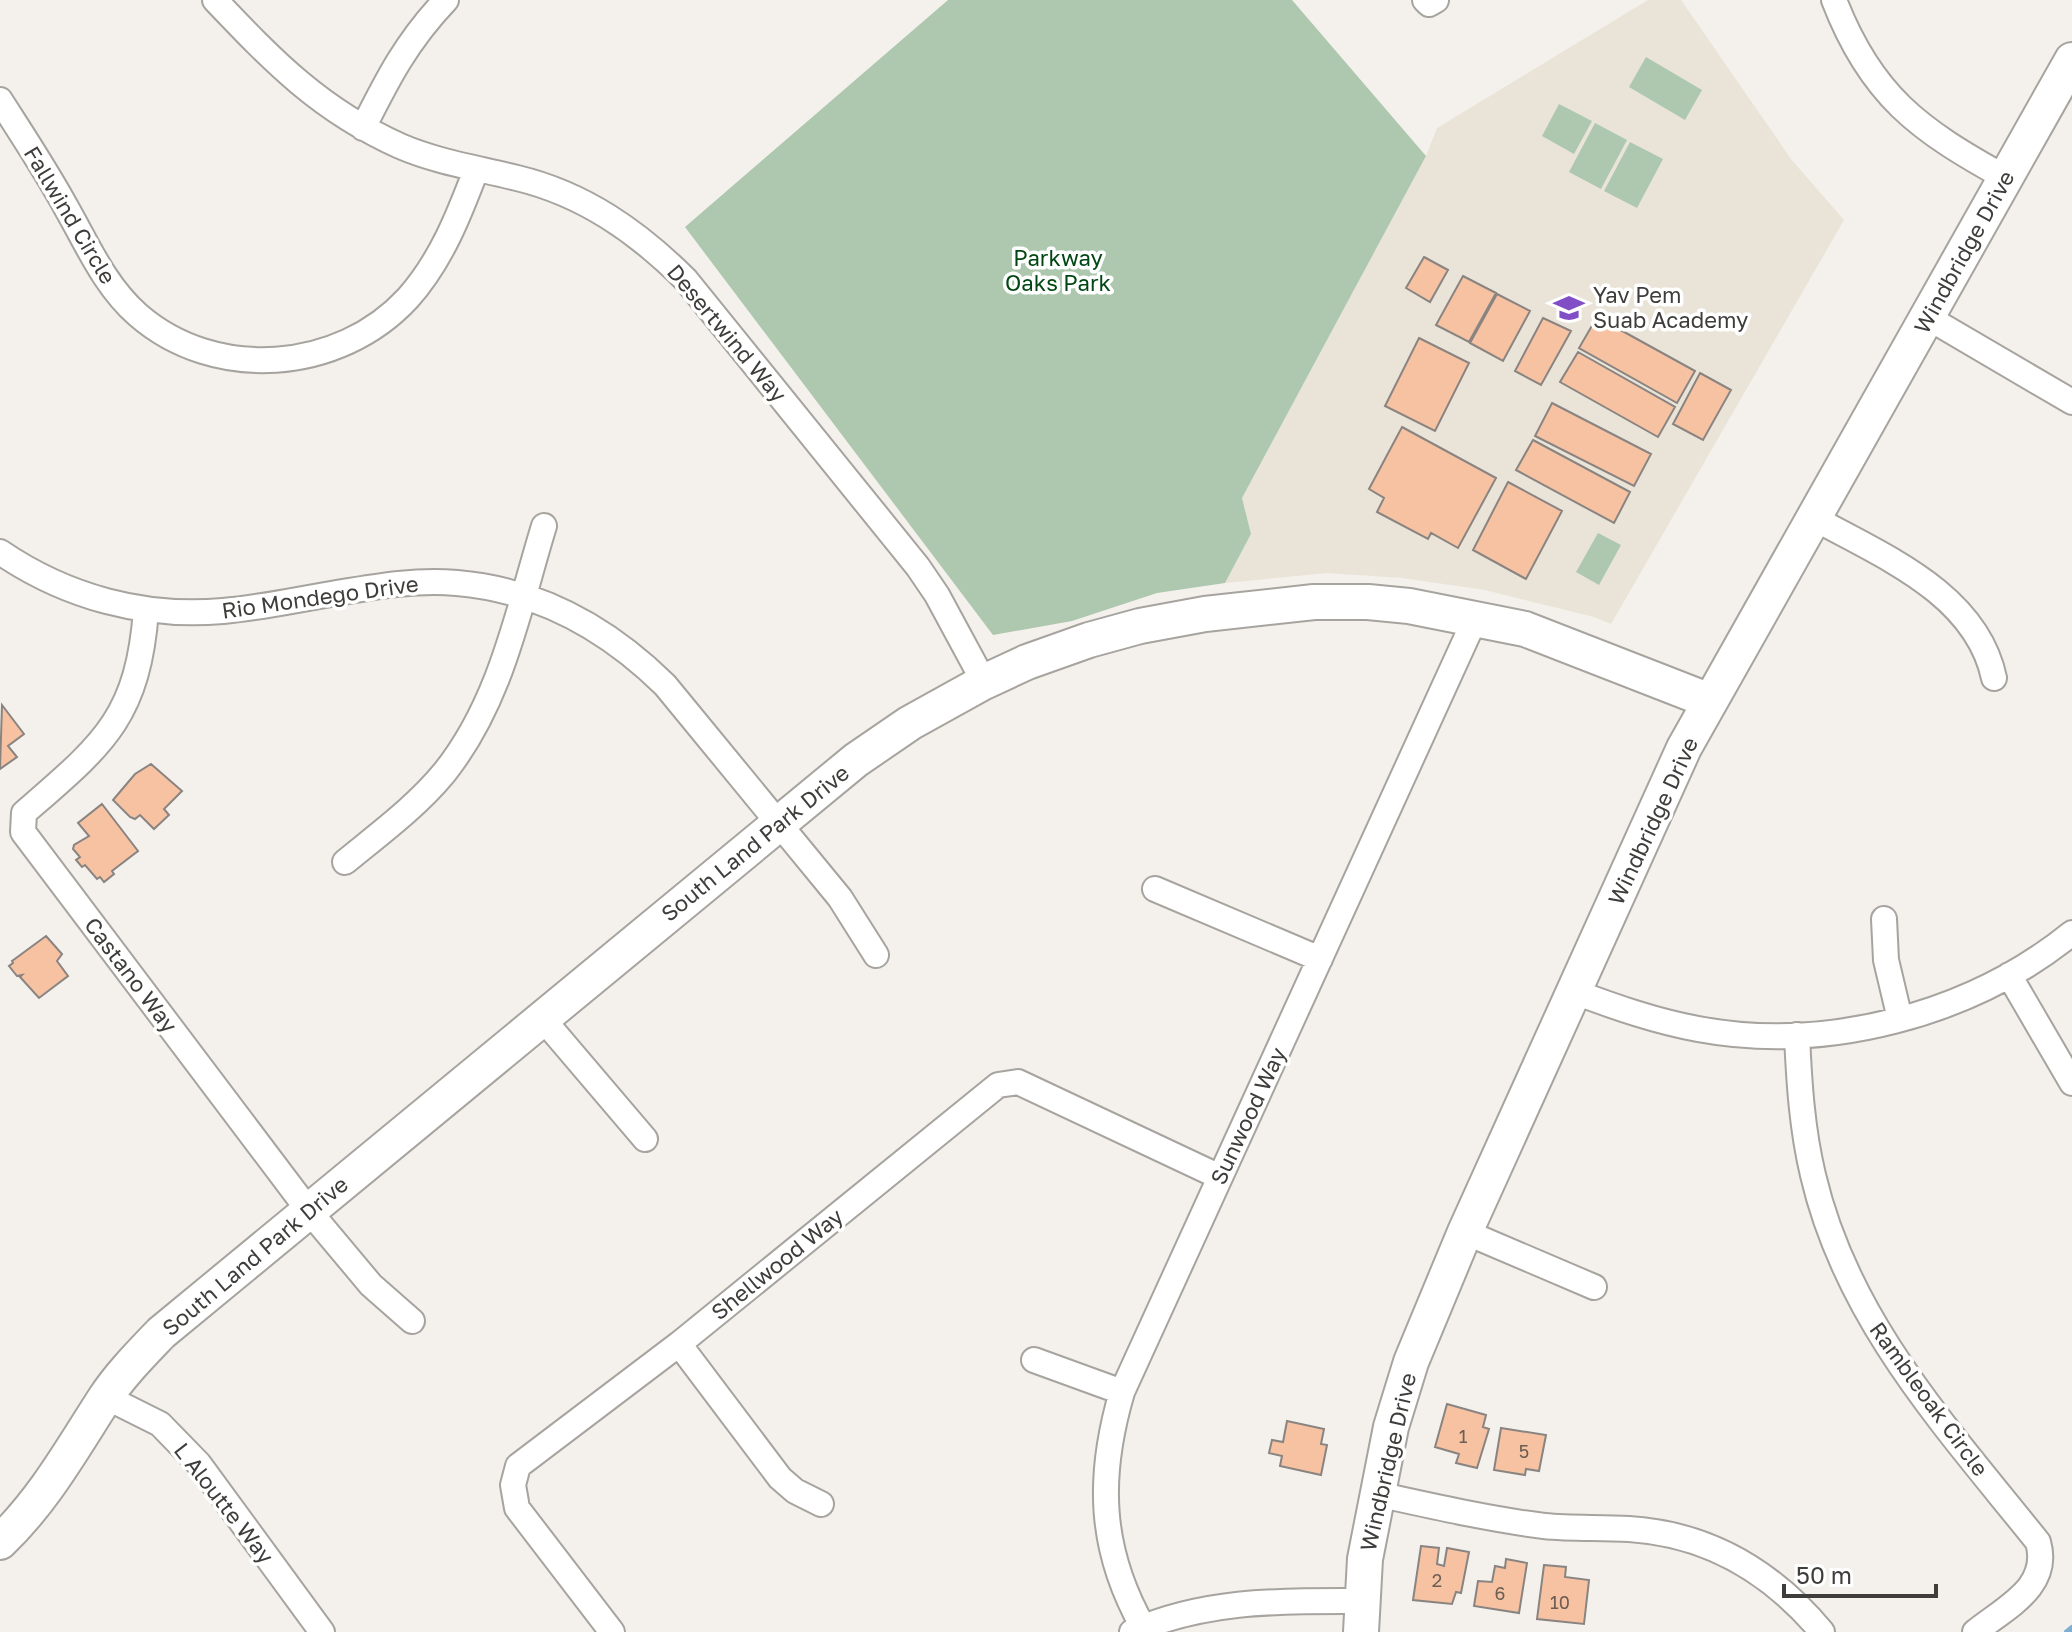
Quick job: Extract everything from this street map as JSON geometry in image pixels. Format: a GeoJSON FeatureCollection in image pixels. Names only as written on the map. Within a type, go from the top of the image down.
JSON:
{"type":"FeatureCollection","features":[{"type":"Feature","properties":{"kind":"street","name":"Desertwind Way"},"geometry":{"type":"LineString","coordinates":[[215,0],[287,75],[327,106],[363,128],[402,147],[476,170],[518,178],[589,205],[625,226],[677,270],[918,567],[937,595],[984,682]]}},
{"type":"Feature","properties":{"kind":"street"},"geometry":{"type":"LineString","coordinates":[[363,128],[397,60],[419,29],[446,0]]}},
{"type":"Feature","properties":{"kind":"street"},"geometry":{"type":"LineString","coordinates":[[1425,0],[1429,4],[1436,0]]}},
{"type":"Feature","properties":{"kind":"street"},"geometry":{"type":"LineString","coordinates":[[1834,0],[1855,47],[1894,101],[1945,144],[2006,178]]}},
{"type":"Feature","properties":{"kind":"street","name":"Windbridge Drive"},"geometry":{"type":"LineString","coordinates":[[1361,1617],[1365,1559],[1377,1494],[1391,1427],[1411,1362],[1465,1232],[1684,748],[2072,60]]}},
{"type":"Feature","properties":{"kind":"street","name":"Fallwind Circle"},"geometry":{"type":"LineString","coordinates":[[0,100],[37,157],[113,289],[137,314],[163,333],[188,346],[233,358],[274,361],[318,353],[356,338],[391,314],[430,269],[457,218],[476,170]]}},
{"type":"Feature","properties":{"kind":"street"},"geometry":{"type":"LineString","coordinates":[[1927,317],[2072,402]]}},
{"type":"Feature","properties":{"kind":"street"},"geometry":{"type":"LineString","coordinates":[[1814,518],[1913,574],[1944,597],[1982,641],[1994,678]]}},
{"type":"Feature","properties":{"kind":"street"},"geometry":{"type":"LineString","coordinates":[[345,862],[416,803],[443,774],[466,742],[499,676],[544,526]]}},
{"type":"Feature","properties":{"kind":"street","name":"Rio Mondego Drive"},"geometry":{"type":"LineString","coordinates":[[0,552],[61,587],[99,600],[146,610],[191,613],[225,611],[418,582],[469,585],[523,596],[573,615],[637,658],[665,685],[840,898],[876,955]]}},
{"type":"Feature","properties":{"kind":"street","name":"South Land Park Drive"},"geometry":{"type":"LineString","coordinates":[[0,1542],[40,1498],[130,1364],[161,1333],[856,760],[899,730],[984,682],[1027,662],[1140,626],[1205,614],[1314,602],[1368,602],[1409,606],[1525,629],[1710,701]]}},
{"type":"Feature","properties":{"kind":"street","name":"Castano Way"},"geometry":{"type":"LineString","coordinates":[[146,610],[140,660],[120,715],[81,763],[24,813],[23,832],[309,1211],[371,1285],[412,1321]]}},
{"type":"Feature","properties":{"kind":"street","name":"Sunwood Way"},"geometry":{"type":"LineString","coordinates":[[1138,1629],[1115,1565],[1106,1511],[1106,1461],[1111,1428],[1122,1392],[1475,619]]}},
{"type":"Feature","properties":{"kind":"street"},"geometry":{"type":"LineString","coordinates":[[1155,889],[1320,959]]}},
{"type":"Feature","properties":{"kind":"street"},"geometry":{"type":"LineString","coordinates":[[1884,919],[1886,960],[1900,1019]]}},
{"type":"Feature","properties":{"kind":"street"},"geometry":{"type":"LineString","coordinates":[[1575,992],[1651,1019],[1701,1030],[1797,1035],[1850,1030],[1900,1019],[1963,998],[2009,975],[2072,933]]}},
{"type":"Feature","properties":{"kind":"street"},"geometry":{"type":"LineString","coordinates":[[2009,975],[2072,1083]]}},
{"type":"Feature","properties":{"kind":"street"},"geometry":{"type":"LineString","coordinates":[[542,1018],[645,1139]]}},
{"type":"Feature","properties":{"kind":"street","name":"Rambleoak Circle"},"geometry":{"type":"LineString","coordinates":[[1797,1035],[1800,1099],[1813,1176],[1845,1269],[1866,1313],[1894,1358],[2038,1542],[2042,1557],[2041,1571],[2032,1586],[1975,1632]]}},
{"type":"Feature","properties":{"kind":"street","name":"Shellwood Way"},"geometry":{"type":"LineString","coordinates":[[612,1632],[517,1508],[513,1485],[518,1466],[679,1344],[998,1085],[1018,1082],[1220,1177]]}},
{"type":"Feature","properties":{"kind":"street"},"geometry":{"type":"LineString","coordinates":[[1465,1232],[1594,1287]]}},
{"type":"Feature","properties":{"kind":"street"},"geometry":{"type":"LineString","coordinates":[[679,1344],[780,1478],[795,1491],[821,1504]]}},
{"type":"Feature","properties":{"kind":"street"},"geometry":{"type":"LineString","coordinates":[[1034,1360],[1122,1392]]}},
{"type":"Feature","properties":{"kind":"street","name":"L Aloutte Way"},"geometry":{"type":"LineString","coordinates":[[106,1397],[160,1424],[199,1464],[322,1632]]}},
{"type":"Feature","properties":{"kind":"street"},"geometry":{"type":"LineString","coordinates":[[1377,1494],[1542,1526],[1628,1529],[1689,1539],[1722,1551],[1767,1577],[1822,1632]]}},
{"type":"Feature","properties":{"kind":"street"},"geometry":{"type":"LineString","coordinates":[[1138,1629],[1217,1606],[1254,1601],[1361,1617]]}},
{"type":"Feature","properties":{"kind":"shaded area","name":"Yav Pem Suab Academy"},"geometry":{"type":"Polygon","coordinates":[[[1648,0],[1681,0],[1791,159],[1844,220],[1611,624],[1485,590],[1402,578],[1327,573],[1225,583],[1251,534],[1242,498],[1426,156],[1437,128],[1648,0]]]}},
{"type":"Feature","properties":{"kind":"green space","name":"Parkway Oaks Park"},"geometry":{"type":"Polygon","coordinates":[[[948,0],[1292,0],[1426,156],[1242,498],[1251,534],[1225,583],[1157,593],[1072,621],[993,635],[685,227],[948,0]]]}},
{"type":"Feature","properties":{"kind":"green space"},"geometry":{"type":"Polygon","coordinates":[[[1646,57],[1702,90],[1685,120],[1629,87],[1646,57]]]}},
{"type":"Feature","properties":{"kind":"green space"},"geometry":{"type":"Polygon","coordinates":[[[1559,104],[1592,121],[1574,154],[1542,136],[1559,104]]]}},
{"type":"Feature","properties":{"kind":"green space"},"geometry":{"type":"Polygon","coordinates":[[[1595,123],[1627,140],[1601,189],[1569,172],[1595,123]]]}},
{"type":"Feature","properties":{"kind":"green space"},"geometry":{"type":"Polygon","coordinates":[[[1630,142],[1663,159],[1637,208],[1604,191],[1630,142]]]}},
{"type":"Feature","properties":{"kind":"green space"},"geometry":{"type":"Polygon","coordinates":[[[1598,533],[1621,545],[1599,585],[1576,572],[1598,533]]]}},
{"type":"Feature","properties":{"kind":"building"},"geometry":{"type":"Polygon","coordinates":[[[1424,257],[1448,270],[1430,302],[1406,288],[1424,257]]]}},
{"type":"Feature","properties":{"kind":"building"},"geometry":{"type":"Polygon","coordinates":[[[1463,276],[1496,293],[1469,342],[1436,325],[1463,276]]]}},
{"type":"Feature","properties":{"kind":"building"},"geometry":{"type":"Polygon","coordinates":[[[1497,294],[1530,311],[1503,361],[1470,343],[1497,294]]]}},
{"type":"Feature","properties":{"kind":"building"},"geometry":{"type":"Polygon","coordinates":[[[1597,317],[1695,371],[1677,403],[1579,348],[1597,317]]]}},
{"type":"Feature","properties":{"kind":"building"},"geometry":{"type":"Polygon","coordinates":[[[1543,318],[1571,331],[1541,385],[1515,371],[1543,318]]]}},
{"type":"Feature","properties":{"kind":"building"},"geometry":{"type":"Polygon","coordinates":[[[1419,338],[1469,363],[1435,431],[1385,406],[1419,338]]]}},
{"type":"Feature","properties":{"kind":"building"},"geometry":{"type":"Polygon","coordinates":[[[1578,352],[1675,407],[1658,437],[1560,382],[1578,352]]]}},
{"type":"Feature","properties":{"kind":"building"},"geometry":{"type":"Polygon","coordinates":[[[1700,373],[1731,390],[1703,440],[1673,424],[1700,373]]]}},
{"type":"Feature","properties":{"kind":"building"},"geometry":{"type":"Polygon","coordinates":[[[1552,403],[1651,454],[1634,486],[1535,436],[1552,403]]]}},
{"type":"Feature","properties":{"kind":"building"},"geometry":{"type":"Polygon","coordinates":[[[1402,427],[1496,478],[1458,548],[1431,533],[1428,539],[1377,512],[1384,498],[1369,489],[1402,427]]]}},
{"type":"Feature","properties":{"kind":"building"},"geometry":{"type":"Polygon","coordinates":[[[1533,440],[1630,492],[1614,523],[1516,470],[1533,440]]]}},
{"type":"Feature","properties":{"kind":"building"},"geometry":{"type":"Polygon","coordinates":[[[1508,482],[1562,511],[1526,579],[1473,550],[1508,482]]]}},
{"type":"Feature","properties":{"kind":"building"},"geometry":{"type":"Polygon","coordinates":[[[2,705],[24,734],[8,746],[17,757],[0,769],[2,705]]]}},
{"type":"Feature","properties":{"kind":"building"},"geometry":{"type":"Polygon","coordinates":[[[151,764],[182,791],[164,809],[169,815],[154,829],[140,815],[135,819],[130,817],[113,800],[135,774],[151,764]]]}},
{"type":"Feature","properties":{"kind":"building"},"geometry":{"type":"Polygon","coordinates":[[[102,804],[138,851],[112,871],[114,874],[104,882],[100,877],[97,879],[85,865],[82,867],[76,860],[80,857],[73,849],[74,845],[89,836],[78,823],[102,804]]]}},
{"type":"Feature","properties":{"kind":"building"},"geometry":{"type":"Polygon","coordinates":[[[46,936],[62,954],[57,961],[68,976],[39,998],[20,977],[22,975],[17,976],[9,966],[46,936]]]}},
{"type":"Feature","properties":{"kind":"building"},"geometry":{"type":"Polygon","coordinates":[[[1447,1404],[1486,1415],[1483,1427],[1489,1429],[1477,1468],[1456,1463],[1459,1454],[1435,1447],[1447,1404]]]}},
{"type":"Feature","properties":{"kind":"building"},"geometry":{"type":"Polygon","coordinates":[[[1287,1421],[1324,1429],[1321,1444],[1327,1445],[1321,1475],[1280,1466],[1282,1456],[1269,1453],[1272,1440],[1283,1442],[1287,1421]]]}},
{"type":"Feature","properties":{"kind":"building"},"geometry":{"type":"Polygon","coordinates":[[[1501,1428],[1546,1435],[1539,1471],[1526,1469],[1525,1475],[1494,1470],[1501,1428]]]}},
{"type":"Feature","properties":{"kind":"building"},"geometry":{"type":"Polygon","coordinates":[[[1421,1546],[1439,1548],[1437,1564],[1444,1566],[1447,1548],[1469,1552],[1461,1593],[1456,1592],[1452,1604],[1413,1600],[1421,1546]]]}},
{"type":"Feature","properties":{"kind":"building"},"geometry":{"type":"Polygon","coordinates":[[[1506,1559],[1527,1563],[1519,1613],[1474,1606],[1478,1581],[1492,1582],[1495,1566],[1505,1568],[1506,1559]]]}},
{"type":"Feature","properties":{"kind":"building"},"geometry":{"type":"Polygon","coordinates":[[[1544,1565],[1566,1567],[1565,1577],[1589,1580],[1584,1624],[1537,1619],[1544,1565]]]}},
{"type":"Feature","properties":{"kind":"waterway"},"geometry":{"type":"LineString","coordinates":[[2067,1632],[2072,1628]]}},
{"type":"Feature","properties":{"kind":"place","name":"Yav Pem Suab Academy"},"geometry":{"type":"Point","coordinates":[1569,308]}}]}
